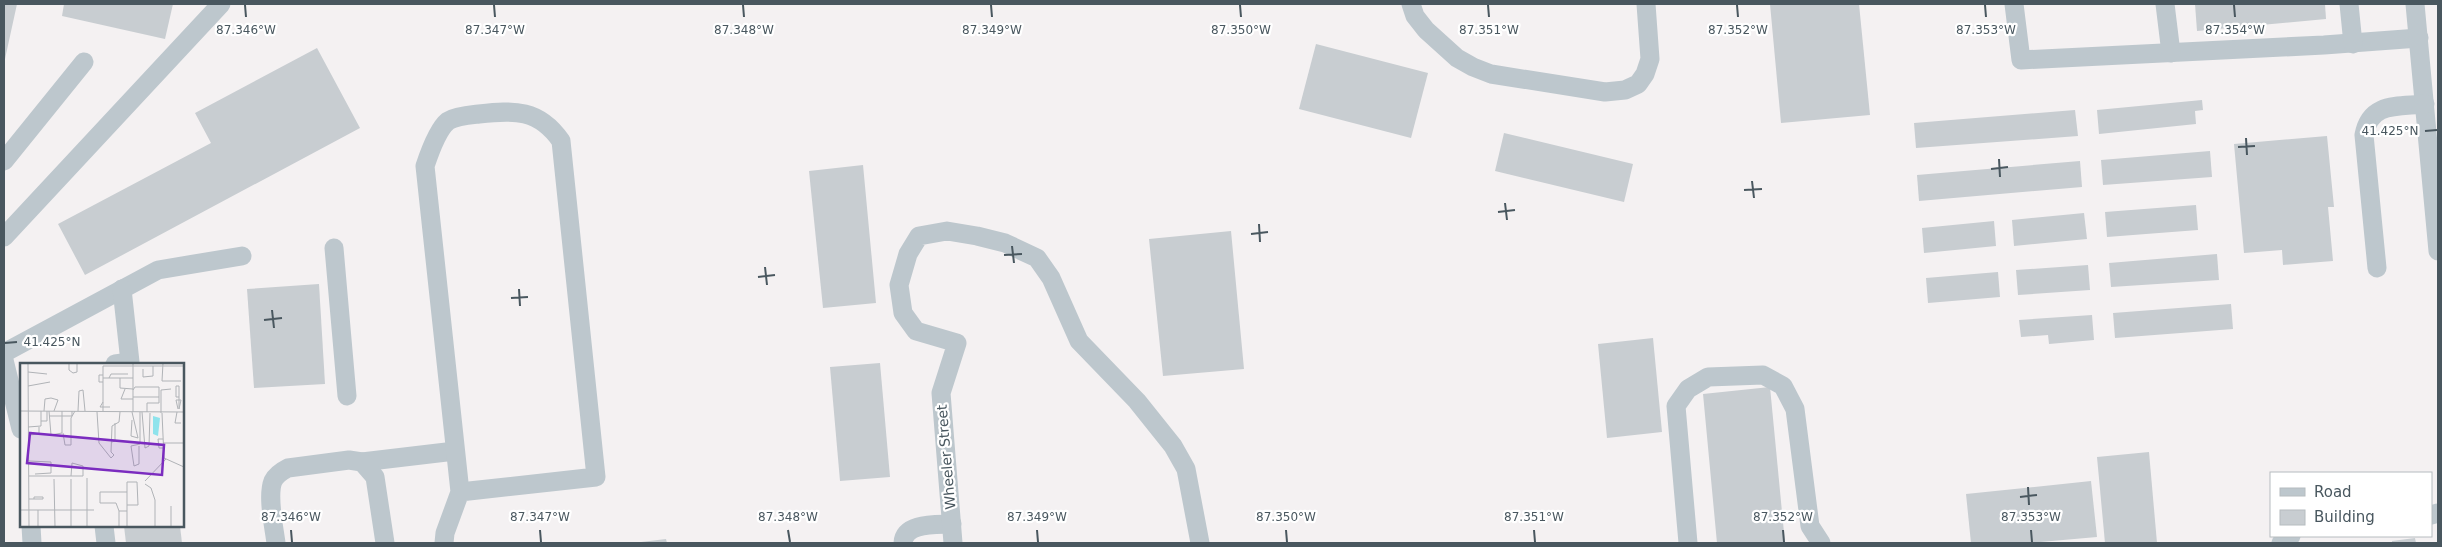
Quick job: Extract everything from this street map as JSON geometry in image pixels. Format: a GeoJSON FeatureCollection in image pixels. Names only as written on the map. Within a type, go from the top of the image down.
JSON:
{"type":"FeatureCollection","features":[{"type":"Feature","properties":{"kind":"street"},"geometry":{"type":"LineString","coordinates":[[4,237],[221,4]]}},
{"type":"Feature","properties":{"kind":"street"},"geometry":{"type":"LineString","coordinates":[[1411,4],[1415,16],[1426,30],[1457,58],[1472,67],[1491,74],[1605,92],[1625,90],[1638,84],[1645,74],[1650,59],[1646,4]]}},
{"type":"Feature","properties":{"kind":"street"},"geometry":{"type":"LineString","coordinates":[[2014,4],[2021,60],[2353,44],[2418,38]]}},
{"type":"Feature","properties":{"kind":"street"},"geometry":{"type":"LineString","coordinates":[[2165,4],[2171,53]]}},
{"type":"Feature","properties":{"kind":"street"},"geometry":{"type":"LineString","coordinates":[[2349,4],[2353,44]]}},
{"type":"Feature","properties":{"kind":"street"},"geometry":{"type":"LineString","coordinates":[[2415,4],[2424,104],[2435,189],[2438,251]]}},
{"type":"Feature","properties":{"kind":"street"},"geometry":{"type":"LineString","coordinates":[[4,161],[84,62]]}},
{"type":"Feature","properties":{"kind":"street"},"geometry":{"type":"LineString","coordinates":[[2378,268],[2364,134],[2367,121],[2372,115],[2381,110],[2424,104]]}},
{"type":"Feature","properties":{"kind":"street"},"geometry":{"type":"LineString","coordinates":[[444,543],[445,533],[460,492],[425,166],[430,148],[448,122],[467,115],[511,111],[532,116],[550,126],[561,141],[596,476],[460,492]]}},
{"type":"Feature","properties":{"kind":"street","name":"Wheeler Street"},"geometry":{"type":"LineString","coordinates":[[953,543],[941,393],[956,343],[916,331],[903,313],[899,285],[908,254],[918,236],[947,231],[1006,243],[1037,258],[1051,278],[1079,341],[1137,402],[1173,446],[1186,469],[1200,543]]}},
{"type":"Feature","properties":{"kind":"street"},"geometry":{"type":"LineString","coordinates":[[334,248],[348,396]]}},
{"type":"Feature","properties":{"kind":"street"},"geometry":{"type":"LineString","coordinates":[[4,353],[158,270],[242,256]]}},
{"type":"Feature","properties":{"kind":"street"},"geometry":{"type":"LineString","coordinates":[[122,289],[130,362],[122,363]]}},
{"type":"Feature","properties":{"kind":"street"},"geometry":{"type":"LineString","coordinates":[[4,360],[20,418]]}},
{"type":"Feature","properties":{"kind":"street"},"geometry":{"type":"LineString","coordinates":[[1688,543],[1676,406],[1688,389],[1708,377],[1763,375],[1782,386],[1795,409],[1810,526],[1821,543]]}},
{"type":"Feature","properties":{"kind":"street"},"geometry":{"type":"LineString","coordinates":[[276,543],[272,496],[273,481],[280,472],[288,468],[349,460],[362,462],[455,450]]}},
{"type":"Feature","properties":{"kind":"street"},"geometry":{"type":"LineString","coordinates":[[362,462],[376,477],[385,543]]}},
{"type":"Feature","properties":{"kind":"street"},"geometry":{"type":"LineString","coordinates":[[903,543],[903,539],[910,530],[922,526],[952,524]]}},
{"type":"Feature","properties":{"kind":"street"},"geometry":{"type":"LineString","coordinates":[[31,527],[32,543]]}},
{"type":"Feature","properties":{"kind":"street"},"geometry":{"type":"LineString","coordinates":[[104,527],[106,543]]}},
{"type":"Feature","properties":{"kind":"building"},"geometry":{"type":"Polygon","coordinates":[[[4,4],[17,4],[5,59],[4,59],[4,4]]]}},
{"type":"Feature","properties":{"kind":"building"},"geometry":{"type":"Polygon","coordinates":[[[64,4],[173,4],[165,39],[62,16],[64,4]]]}},
{"type":"Feature","properties":{"kind":"building"},"geometry":{"type":"Polygon","coordinates":[[[1770,4],[1859,4],[1870,115],[1781,123],[1770,4]]]}},
{"type":"Feature","properties":{"kind":"building"},"geometry":{"type":"Polygon","coordinates":[[[2195,4],[2325,4],[2326,19],[2197,31],[2195,4]]]}},
{"type":"Feature","properties":{"kind":"building"},"geometry":{"type":"Polygon","coordinates":[[[1316,44],[1428,73],[1411,138],[1299,109],[1316,44]]]}},
{"type":"Feature","properties":{"kind":"building"},"geometry":{"type":"Polygon","coordinates":[[[317,48],[360,128],[85,275],[58,224],[211,143],[195,113],[317,48]]]}},
{"type":"Feature","properties":{"kind":"building"},"geometry":{"type":"Polygon","coordinates":[[[2202,100],[2203,110],[2195,111],[2196,124],[2099,134],[2097,110],[2202,100]]]}},
{"type":"Feature","properties":{"kind":"building"},"geometry":{"type":"Polygon","coordinates":[[[2075,110],[2078,136],[1916,148],[1914,123],[2075,110]]]}},
{"type":"Feature","properties":{"kind":"building"},"geometry":{"type":"Polygon","coordinates":[[[1504,133],[1633,164],[1624,202],[1495,171],[1504,133]]]}},
{"type":"Feature","properties":{"kind":"building"},"geometry":{"type":"Polygon","coordinates":[[[2327,136],[2334,207],[2328,207],[2333,261],[2283,265],[2282,250],[2244,253],[2234,144],[2327,136]]]}},
{"type":"Feature","properties":{"kind":"building"},"geometry":{"type":"Polygon","coordinates":[[[2210,151],[2212,177],[2103,185],[2101,160],[2210,151]]]}},
{"type":"Feature","properties":{"kind":"building"},"geometry":{"type":"Polygon","coordinates":[[[2080,161],[2082,187],[1919,201],[1917,175],[2080,161]]]}},
{"type":"Feature","properties":{"kind":"building"},"geometry":{"type":"Polygon","coordinates":[[[863,165],[876,303],[823,308],[809,171],[863,165]]]}},
{"type":"Feature","properties":{"kind":"building"},"geometry":{"type":"Polygon","coordinates":[[[2196,205],[2198,230],[2107,237],[2105,212],[2196,205]]]}},
{"type":"Feature","properties":{"kind":"building"},"geometry":{"type":"Polygon","coordinates":[[[2084,213],[2087,239],[2014,246],[2012,220],[2084,213]]]}},
{"type":"Feature","properties":{"kind":"building"},"geometry":{"type":"Polygon","coordinates":[[[1994,221],[1996,246],[1924,253],[1922,228],[1994,221]]]}},
{"type":"Feature","properties":{"kind":"building"},"geometry":{"type":"Polygon","coordinates":[[[1231,231],[1244,369],[1163,376],[1149,239],[1231,231]]]}},
{"type":"Feature","properties":{"kind":"building"},"geometry":{"type":"Polygon","coordinates":[[[2217,254],[2219,280],[2111,287],[2109,263],[2217,254]]]}},
{"type":"Feature","properties":{"kind":"building"},"geometry":{"type":"Polygon","coordinates":[[[2088,265],[2090,290],[2018,295],[2016,270],[2088,265]]]}},
{"type":"Feature","properties":{"kind":"building"},"geometry":{"type":"Polygon","coordinates":[[[1998,272],[2000,297],[1928,303],[1926,278],[1998,272]]]}},
{"type":"Feature","properties":{"kind":"building"},"geometry":{"type":"Polygon","coordinates":[[[319,284],[325,384],[254,388],[247,289],[319,284]]]}},
{"type":"Feature","properties":{"kind":"building"},"geometry":{"type":"Polygon","coordinates":[[[2231,304],[2233,329],[2115,338],[2113,313],[2231,304]]]}},
{"type":"Feature","properties":{"kind":"building"},"geometry":{"type":"Polygon","coordinates":[[[2092,315],[2094,340],[2049,344],[2048,335],[2021,337],[2019,320],[2092,315]]]}},
{"type":"Feature","properties":{"kind":"building"},"geometry":{"type":"Polygon","coordinates":[[[1653,338],[1662,432],[1607,438],[1598,344],[1653,338]]]}},
{"type":"Feature","properties":{"kind":"building"},"geometry":{"type":"Polygon","coordinates":[[[880,363],[890,477],[840,481],[830,367],[880,363]]]}},
{"type":"Feature","properties":{"kind":"building"},"geometry":{"type":"Polygon","coordinates":[[[1770,387],[1785,543],[1717,543],[1703,394],[1770,387]]]}},
{"type":"Feature","properties":{"kind":"building"},"geometry":{"type":"Polygon","coordinates":[[[2149,452],[2157,543],[2105,543],[2097,457],[2149,452]]]}},
{"type":"Feature","properties":{"kind":"building"},"geometry":{"type":"Polygon","coordinates":[[[2091,481],[2097,537],[2029,543],[1971,543],[1966,494],[2091,481]]]}},
{"type":"Feature","properties":{"kind":"building"},"geometry":{"type":"Polygon","coordinates":[[[124,527],[180,527],[182,543],[126,543],[124,527]]]}},
{"type":"Feature","properties":{"kind":"building"},"geometry":{"type":"Polygon","coordinates":[[[2415,538],[2416,543],[2392,543],[2392,541],[2415,538]]]}},
{"type":"Feature","properties":{"kind":"building"},"geometry":{"type":"Polygon","coordinates":[[[666,539],[667,543],[641,543],[641,542],[666,539]]]}}]}
